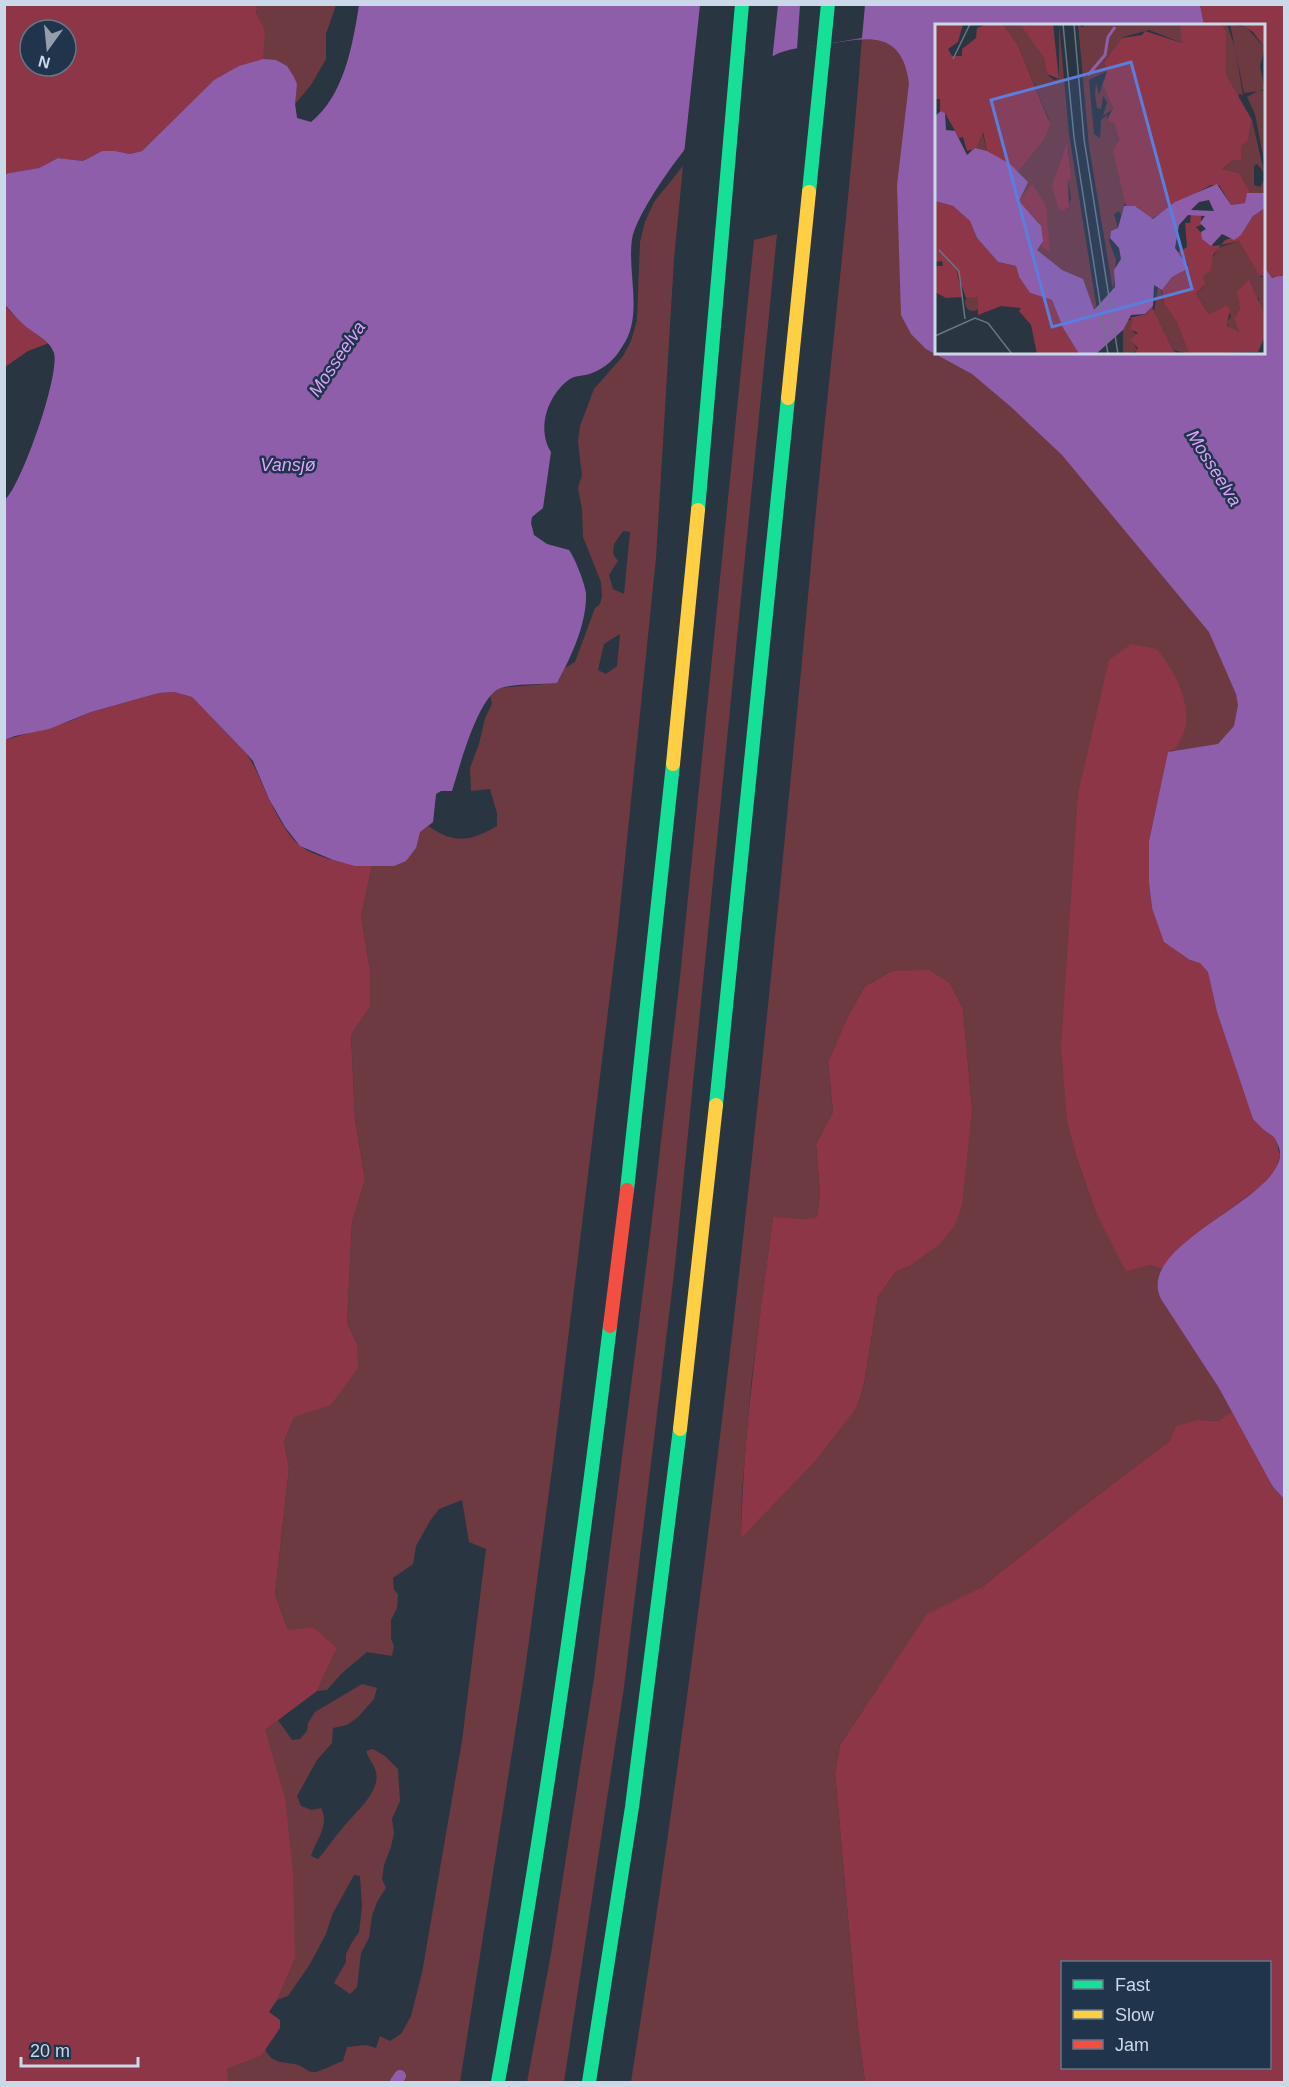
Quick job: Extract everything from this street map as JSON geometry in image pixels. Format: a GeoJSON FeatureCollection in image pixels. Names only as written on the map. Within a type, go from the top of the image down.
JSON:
{"type":"FeatureCollection","features":[{"type":"Feature","properties":{"kind":"highway"},"geometry":{"type":"LineString","coordinates":[[498,2082],[528,1915],[584,1537],[638,1105],[694,562],[742,4]]}},
{"type":"Feature","properties":{"kind":"highway"},"geometry":{"type":"LineString","coordinates":[[589,2082],[614,1938],[667,1545],[703,1233],[828,4]]}},
{"type":"Feature","properties":{"kind":"shaded area"},"geometry":{"type":"Polygon","coordinates":[[[4,5],[258,5],[256,12],[265,30],[263,59],[239,66],[214,80],[142,151],[130,154],[102,151],[83,161],[58,158],[39,168],[5,174],[4,5]]]}},
{"type":"Feature","properties":{"kind":"shaded area"},"geometry":{"type":"Polygon","coordinates":[[[258,5],[336,5],[326,34],[326,59],[311,85],[295,104],[297,118],[214,80],[265,30],[256,12],[258,5]]]}},
{"type":"Feature","properties":{"kind":"shaded area"},"geometry":{"type":"Polygon","coordinates":[[[1200,5],[1284,5],[1284,275],[1276,279],[1269,276],[1265,269],[1265,24],[1204,24],[1200,5]]]}},
{"type":"Feature","properties":{"kind":"shaded area"},"geometry":{"type":"Polygon","coordinates":[[[914,12],[935,25],[935,354],[939,354],[1268,546],[1284,1499],[1219,1421],[1199,1420],[1080,1509],[982,1587],[927,1615],[840,1745],[835,1773],[865,2082],[631,2082],[686,1701],[734,1319],[775,936],[862,38],[914,12]],[[1185,703],[1068,1120],[1075,1153],[1096,1213],[1149,1265],[1162,1269],[1253,1119],[1149,841],[1185,703]],[[892,971],[865,986],[848,1016],[828,1062],[833,1112],[816,1144],[820,1194],[817,1217],[773,1218],[751,1384],[742,1492],[741,1537],[857,1407],[864,1384],[878,1297],[896,1272],[909,1266],[972,1108],[963,1009],[950,983],[930,971],[892,971]]]}},
{"type":"Feature","properties":{"kind":"shaded area"},"geometry":{"type":"Polygon","coordinates":[[[683,166],[674,259],[656,558],[617,937],[553,1462],[525,1670],[460,2082],[229,2082],[227,2069],[261,2056],[265,2049],[271,2058],[279,2062],[298,2065],[310,2072],[316,2072],[343,2061],[347,2047],[366,2045],[376,2048],[380,2036],[390,2041],[401,2034],[411,2016],[422,1973],[462,1741],[486,1549],[469,1542],[462,1500],[439,1509],[416,1546],[413,1564],[393,1578],[394,1590],[398,1594],[397,1608],[391,1620],[391,1639],[394,1646],[392,1656],[367,1652],[342,1673],[327,1690],[317,1691],[337,1648],[288,1630],[275,1594],[289,1468],[284,1442],[294,1416],[331,1405],[357,1344],[347,1323],[352,1222],[365,1180],[355,1119],[351,1035],[370,1007],[370,970],[361,917],[372,866],[436,794],[433,822],[428,826],[438,832],[462,839],[470,838],[497,826],[497,813],[490,789],[471,791],[470,768],[485,718],[492,704],[490,695],[500,688],[557,683],[565,668],[575,662],[595,608],[600,604],[601,582],[583,537],[582,509],[578,488],[582,475],[578,442],[580,426],[594,389],[623,356],[631,341],[637,320],[640,242],[645,222],[654,202],[683,166]],[[623,531],[614,544],[613,554],[618,561],[609,575],[613,589],[624,594],[630,532],[623,531]],[[620,634],[604,644],[598,670],[606,674],[617,666],[620,634]]]}},
{"type":"Feature","properties":{"kind":"shaded area"},"geometry":{"type":"Polygon","coordinates":[[[777,234],[675,1265],[624,1687],[564,2082],[527,2082],[551,1954],[594,1678],[651,1228],[680,977],[754,240],[777,234]]]}},
{"type":"Feature","properties":{"kind":"shaded area"},"geometry":{"type":"Polygon","coordinates":[[[4,305],[24,325],[49,343],[28,351],[5,367],[4,305]]]}},
{"type":"Feature","properties":{"kind":"shaded area"},"geometry":{"type":"Polygon","coordinates":[[[1131,644],[1157,649],[1175,677],[1186,710],[1183,734],[1175,749],[1168,752],[1149,841],[1149,883],[1152,908],[1190,960],[1200,963],[1208,972],[1217,1012],[1253,1119],[1274,1137],[1280,1155],[1276,1169],[1261,1186],[1186,1241],[1162,1269],[1149,1265],[1126,1271],[1096,1213],[1075,1153],[1067,1120],[1061,1047],[1078,794],[1109,660],[1131,644]]]}},
{"type":"Feature","properties":{"kind":"shaded area"},"geometry":{"type":"Polygon","coordinates":[[[174,692],[192,697],[245,752],[281,822],[298,844],[334,860],[354,865],[372,866],[361,917],[370,970],[370,1007],[351,1035],[355,1119],[365,1180],[352,1222],[347,1323],[357,1344],[358,1368],[331,1405],[294,1417],[284,1442],[289,1468],[275,1594],[288,1630],[313,1627],[337,1648],[317,1691],[265,1730],[285,1798],[293,1872],[295,1959],[277,2000],[269,2012],[280,2020],[280,2028],[261,2056],[227,2069],[229,2082],[5,2082],[5,740],[70,721],[91,712],[159,693],[174,692]]]}},
{"type":"Feature","properties":{"kind":"shaded area"},"geometry":{"type":"Polygon","coordinates":[[[929,970],[950,983],[963,1009],[972,1108],[962,1205],[955,1225],[940,1244],[909,1266],[896,1272],[878,1297],[864,1384],[857,1407],[816,1460],[741,1538],[748,1417],[773,1217],[805,1219],[817,1217],[820,1194],[816,1144],[833,1112],[828,1062],[848,1016],[865,986],[892,971],[929,970]]]}},
{"type":"Feature","properties":{"kind":"shaded area"},"geometry":{"type":"Polygon","coordinates":[[[1232,1412],[1273,1487],[1284,1499],[1284,2082],[865,2082],[835,1773],[840,1745],[927,1614],[982,1587],[1170,1441],[1176,1426],[1199,1420],[1219,1421],[1232,1412]]]}},
{"type":"Feature","properties":{"kind":"shaded area"},"geometry":{"type":"Polygon","coordinates":[[[362,1684],[377,1688],[374,1699],[358,1717],[347,1725],[333,1728],[332,1743],[317,1760],[297,1796],[301,1806],[312,1810],[321,1808],[323,1827],[311,1856],[318,1859],[365,1803],[374,1788],[376,1772],[366,1751],[373,1749],[385,1756],[398,1769],[400,1801],[392,1819],[394,1833],[384,1865],[382,1879],[386,1888],[377,1902],[372,1916],[369,1938],[361,1953],[357,1987],[350,1994],[334,1983],[346,1962],[346,1954],[359,1932],[362,1907],[360,1876],[354,1875],[332,1915],[326,1934],[310,1964],[288,1996],[277,2000],[295,1959],[265,1730],[278,1720],[292,1740],[300,1739],[307,1731],[308,1723],[315,1712],[362,1684]]]}},
{"type":"Feature","properties":{"kind":"water","name":"Vansjø"},"geometry":{"type":"Polygon","coordinates":[[[359,5],[1200,5],[1204,24],[935,24],[935,354],[926,349],[911,334],[901,315],[897,185],[909,83],[905,65],[898,52],[879,40],[852,40],[779,53],[763,65],[685,149],[640,218],[632,239],[631,252],[634,308],[629,335],[622,347],[605,366],[592,373],[572,378],[562,386],[550,403],[547,412],[545,433],[551,452],[543,508],[532,517],[531,523],[534,535],[547,544],[569,550],[584,584],[586,605],[584,616],[568,662],[557,683],[508,686],[493,694],[485,704],[470,734],[452,791],[441,791],[436,794],[433,822],[420,832],[416,848],[406,861],[394,866],[355,866],[333,860],[300,846],[285,827],[269,799],[253,761],[192,697],[174,692],[159,693],[91,712],[49,729],[5,740],[5,500],[21,473],[46,405],[54,365],[54,353],[49,344],[24,325],[5,305],[4,174],[39,168],[58,158],[83,161],[102,151],[130,154],[142,151],[214,80],[239,66],[263,59],[276,60],[287,66],[297,84],[295,104],[297,118],[311,122],[332,98],[339,84],[354,36],[359,5]]]}},
{"type":"Feature","properties":{"kind":"water","name":"Vansjø"},"geometry":{"type":"Polygon","coordinates":[[[1265,268],[1272,278],[1284,275],[1284,1499],[1273,1487],[1219,1388],[1161,1299],[1158,1279],[1168,1259],[1187,1241],[1258,1189],[1274,1171],[1280,1154],[1274,1137],[1253,1119],[1217,1012],[1208,972],[1200,963],[1190,960],[1164,942],[1152,908],[1149,883],[1149,841],[1168,752],[1218,744],[1234,726],[1238,705],[1236,694],[1209,632],[1062,455],[972,374],[935,354],[1265,354],[1265,268]]]}},
{"type":"Feature","properties":{"kind":"pier"},"geometry":{"type":"Polygon","coordinates":[[[700,5],[778,5],[772,61],[684,154],[700,5]]]}},
{"type":"Feature","properties":{"kind":"pier"},"geometry":{"type":"Polygon","coordinates":[[[800,5],[865,5],[862,38],[797,49],[800,5]]]}},
{"type":"Feature","properties":{"kind":"waterway"},"geometry":{"type":"LineString","coordinates":[[396,2082],[400,2076]]}},
{"type":"Feature","properties":{"kind":"traffic: fast"},"geometry":{"type":"LineString","coordinates":[[698,510],[742,4]]}},
{"type":"Feature","properties":{"kind":"traffic: fast"},"geometry":{"type":"LineString","coordinates":[[809,192],[828,4]]}},
{"type":"Feature","properties":{"kind":"traffic: fast"},"geometry":{"type":"LineString","coordinates":[[716,1105],[788,398]]}},
{"type":"Feature","properties":{"kind":"traffic: fast"},"geometry":{"type":"LineString","coordinates":[[627,1190],[673,764]]}},
{"type":"Feature","properties":{"kind":"traffic: fast"},"geometry":{"type":"LineString","coordinates":[[498,2082],[559,1705],[610,1326]]}},
{"type":"Feature","properties":{"kind":"traffic: fast"},"geometry":{"type":"LineString","coordinates":[[589,2082],[632,1807],[680,1429]]}},
{"type":"Feature","properties":{"kind":"traffic: slow"},"geometry":{"type":"LineString","coordinates":[[788,398],[809,192]]}},
{"type":"Feature","properties":{"kind":"traffic: slow"},"geometry":{"type":"LineString","coordinates":[[673,764],[698,510]]}},
{"type":"Feature","properties":{"kind":"traffic: slow"},"geometry":{"type":"LineString","coordinates":[[680,1429],[716,1105]]}},
{"type":"Feature","properties":{"kind":"traffic: jam"},"geometry":{"type":"LineString","coordinates":[[610,1326],[627,1190]]}},
{"type":"Feature","properties":{"kind":"water label","name":"Mosseelva"},"geometry":{"type":"Point","coordinates":[337,359]}},
{"type":"Feature","properties":{"kind":"water label","name":"Mosseelva"},"geometry":{"type":"Point","coordinates":[1214,468]}}]}
